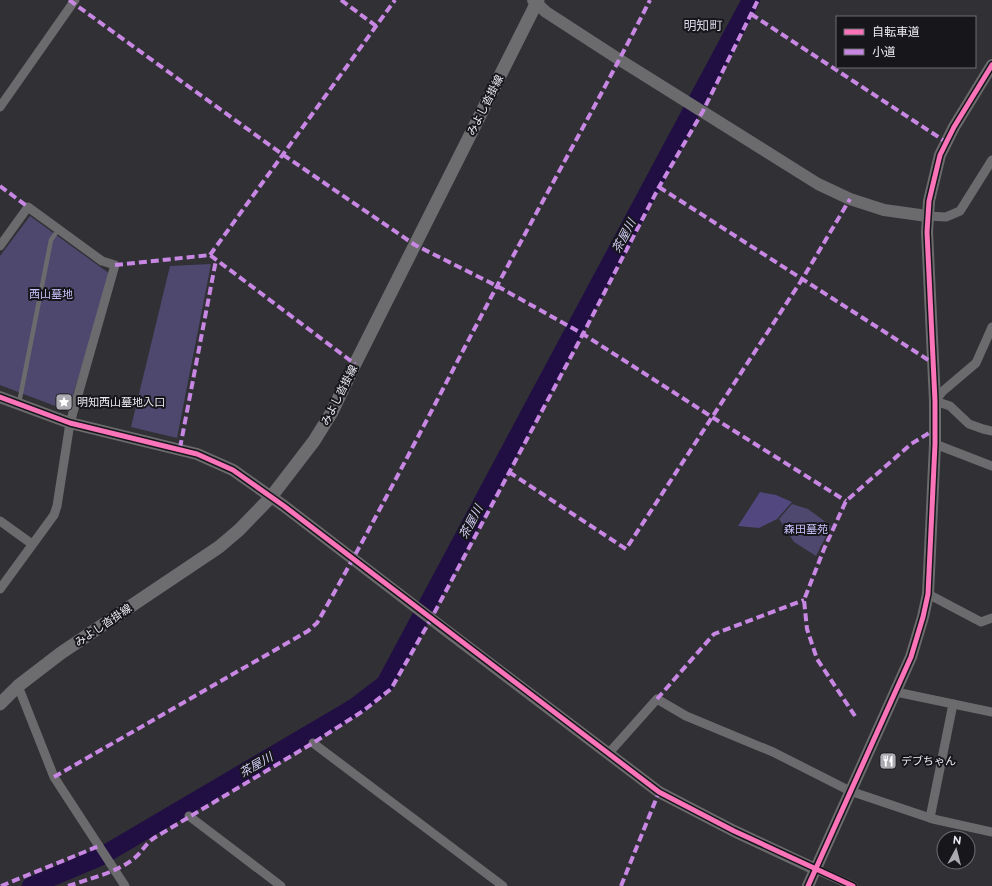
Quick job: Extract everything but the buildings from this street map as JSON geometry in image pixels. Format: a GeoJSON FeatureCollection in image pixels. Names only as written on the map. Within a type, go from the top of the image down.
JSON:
{"type":"FeatureCollection","features":[{"type":"Feature","properties":{"kind":"main road","name":"みよし沓掛線"},"geometry":{"type":"LineString","coordinates":[[2,699],[61,653],[219,547],[244,525],[271,497],[314,441],[332,412],[536,1]]}},
{"type":"Feature","properties":{"kind":"street"},"geometry":{"type":"LineString","coordinates":[[0,107],[75,0]]}},
{"type":"Feature","properties":{"kind":"street"},"geometry":{"type":"LineString","coordinates":[[536,1],[546,12],[818,184],[850,199],[884,210],[946,217],[960,211],[992,160]]}},
{"type":"Feature","properties":{"kind":"street"},"geometry":{"type":"LineString","coordinates":[[808,886],[911,657],[923,617],[928,594],[935,444],[935,402],[928,270],[927,216],[929,200],[940,155],[954,127],[992,65]]}},
{"type":"Feature","properties":{"kind":"street"},"geometry":{"type":"LineString","coordinates":[[0,246],[28,207],[102,261],[115,265],[70,424],[57,506],[54,515],[0,589]]}},
{"type":"Feature","properties":{"kind":"street"},"geometry":{"type":"LineString","coordinates":[[935,402],[943,391],[976,363],[992,327]]}},
{"type":"Feature","properties":{"kind":"street"},"geometry":{"type":"LineString","coordinates":[[0,397],[70,424],[197,454],[233,470],[271,497],[659,792],[734,831],[853,886]]}},
{"type":"Feature","properties":{"kind":"street"},"geometry":{"type":"LineString","coordinates":[[935,402],[950,406],[969,424],[992,431]]}},
{"type":"Feature","properties":{"kind":"street"},"geometry":{"type":"LineString","coordinates":[[935,444],[992,466]]}},
{"type":"Feature","properties":{"kind":"street"},"geometry":{"type":"LineString","coordinates":[[0,521],[32,544]]}},
{"type":"Feature","properties":{"kind":"street"},"geometry":{"type":"LineString","coordinates":[[928,594],[981,622],[992,618]]}},
{"type":"Feature","properties":{"kind":"street"},"geometry":{"type":"LineString","coordinates":[[18,686],[54,777],[125,886]]}},
{"type":"Feature","properties":{"kind":"street"},"geometry":{"type":"LineString","coordinates":[[896,692],[992,712]]}},
{"type":"Feature","properties":{"kind":"street"},"geometry":{"type":"LineString","coordinates":[[608,754],[657,699],[686,716],[773,752],[850,791],[930,818],[992,832]]}},
{"type":"Feature","properties":{"kind":"street"},"geometry":{"type":"LineString","coordinates":[[930,818],[953,704]]}},
{"type":"Feature","properties":{"kind":"street"},"geometry":{"type":"LineString","coordinates":[[313,743],[503,886]]}},
{"type":"Feature","properties":{"kind":"street"},"geometry":{"type":"LineString","coordinates":[[189,816],[281,886]]}},
{"type":"Feature","properties":{"kind":"lane"},"geometry":{"type":"LineString","coordinates":[[18,404],[51,240],[58,230]]}},
{"type":"Feature","properties":{"kind":"green space","name":"西山墓地"},"geometry":{"type":"Polygon","coordinates":[[[30,216],[110,274],[68,411],[0,385],[0,256],[30,216]]]}},
{"type":"Feature","properties":{"kind":"green space"},"geometry":{"type":"Polygon","coordinates":[[[211,264],[177,438],[131,427],[170,266],[211,264]]]}},
{"type":"Feature","properties":{"kind":"green space","name":"森田墓苑"},"geometry":{"type":"Polygon","coordinates":[[[792,504],[808,509],[831,526],[816,556],[794,542],[779,519],[792,504]]]}},
{"type":"Feature","properties":{"kind":"shaded area"},"geometry":{"type":"Polygon","coordinates":[[[760,492],[776,495],[792,502],[777,519],[759,528],[738,526],[760,492]]]}},
{"type":"Feature","properties":{"kind":"waterway","name":"茶屋川"},"geometry":{"type":"LineString","coordinates":[[31,886],[100,857],[355,707],[385,684],[751,0]]}},
{"type":"Feature","properties":{"kind":"marked path"},"geometry":{"type":"LineString","coordinates":[[69,0],[282,154],[415,245],[497,286],[583,334],[846,501]]}},
{"type":"Feature","properties":{"kind":"marked path"},"geometry":{"type":"LineString","coordinates":[[341,0],[376,26]]}},
{"type":"Feature","properties":{"kind":"marked path"},"geometry":{"type":"LineString","coordinates":[[210,255],[395,0]]}},
{"type":"Feature","properties":{"kind":"marked path"},"geometry":{"type":"LineString","coordinates":[[54,777],[308,631],[317,623],[386,498],[650,0]]}},
{"type":"Feature","properties":{"kind":"marked path"},"geometry":{"type":"LineString","coordinates":[[68,886],[110,872],[125,865],[135,858],[154,838],[313,743],[363,711],[391,689],[431,619],[583,334],[659,187],[703,111],[758,0]]}},
{"type":"Feature","properties":{"kind":"marked path"},"geometry":{"type":"LineString","coordinates":[[751,14],[946,142]]}},
{"type":"Feature","properties":{"kind":"marked path"},"geometry":{"type":"LineString","coordinates":[[0,186],[28,207]]}},
{"type":"Feature","properties":{"kind":"marked path"},"geometry":{"type":"LineString","coordinates":[[659,187],[933,363]]}},
{"type":"Feature","properties":{"kind":"marked path"},"geometry":{"type":"LineString","coordinates":[[509,472],[626,549],[803,278],[850,199]]}},
{"type":"Feature","properties":{"kind":"marked path"},"geometry":{"type":"LineString","coordinates":[[115,265],[210,255],[355,364]]}},
{"type":"Feature","properties":{"kind":"marked path"},"geometry":{"type":"LineString","coordinates":[[180,448],[216,260]]}},
{"type":"Feature","properties":{"kind":"marked path"},"geometry":{"type":"LineString","coordinates":[[855,716],[817,659],[807,629],[804,600],[824,549],[846,501],[911,444],[934,430]]}},
{"type":"Feature","properties":{"kind":"marked path"},"geometry":{"type":"LineString","coordinates":[[657,699],[714,634],[804,600]]}},
{"type":"Feature","properties":{"kind":"marked path"},"geometry":{"type":"LineString","coordinates":[[621,886],[659,792]]}},
{"type":"Feature","properties":{"kind":"marked path"},"geometry":{"type":"LineString","coordinates":[[1,886],[99,846]]}},
{"type":"Feature","properties":{"kind":"cycle path"},"geometry":{"type":"LineString","coordinates":[[808,886],[911,657],[923,617],[928,594],[935,444],[935,401],[927,232],[929,201],[940,155],[954,127],[992,65]]}},
{"type":"Feature","properties":{"kind":"cycle path"},"geometry":{"type":"LineString","coordinates":[[0,397],[70,423],[197,454],[233,470],[284,506],[659,792],[734,831],[853,886]]}},
{"type":"Feature","properties":{"kind":"place","name":"明知西山墓地入口"},"geometry":{"type":"Point","coordinates":[64,402]}},
{"type":"Feature","properties":{"kind":"place","name":"デブちゃん"},"geometry":{"type":"Point","coordinates":[888,761]}},
{"type":"Feature","properties":{"kind":"district","name":"明知町"},"geometry":{"type":"Point","coordinates":[703,25]}}]}
